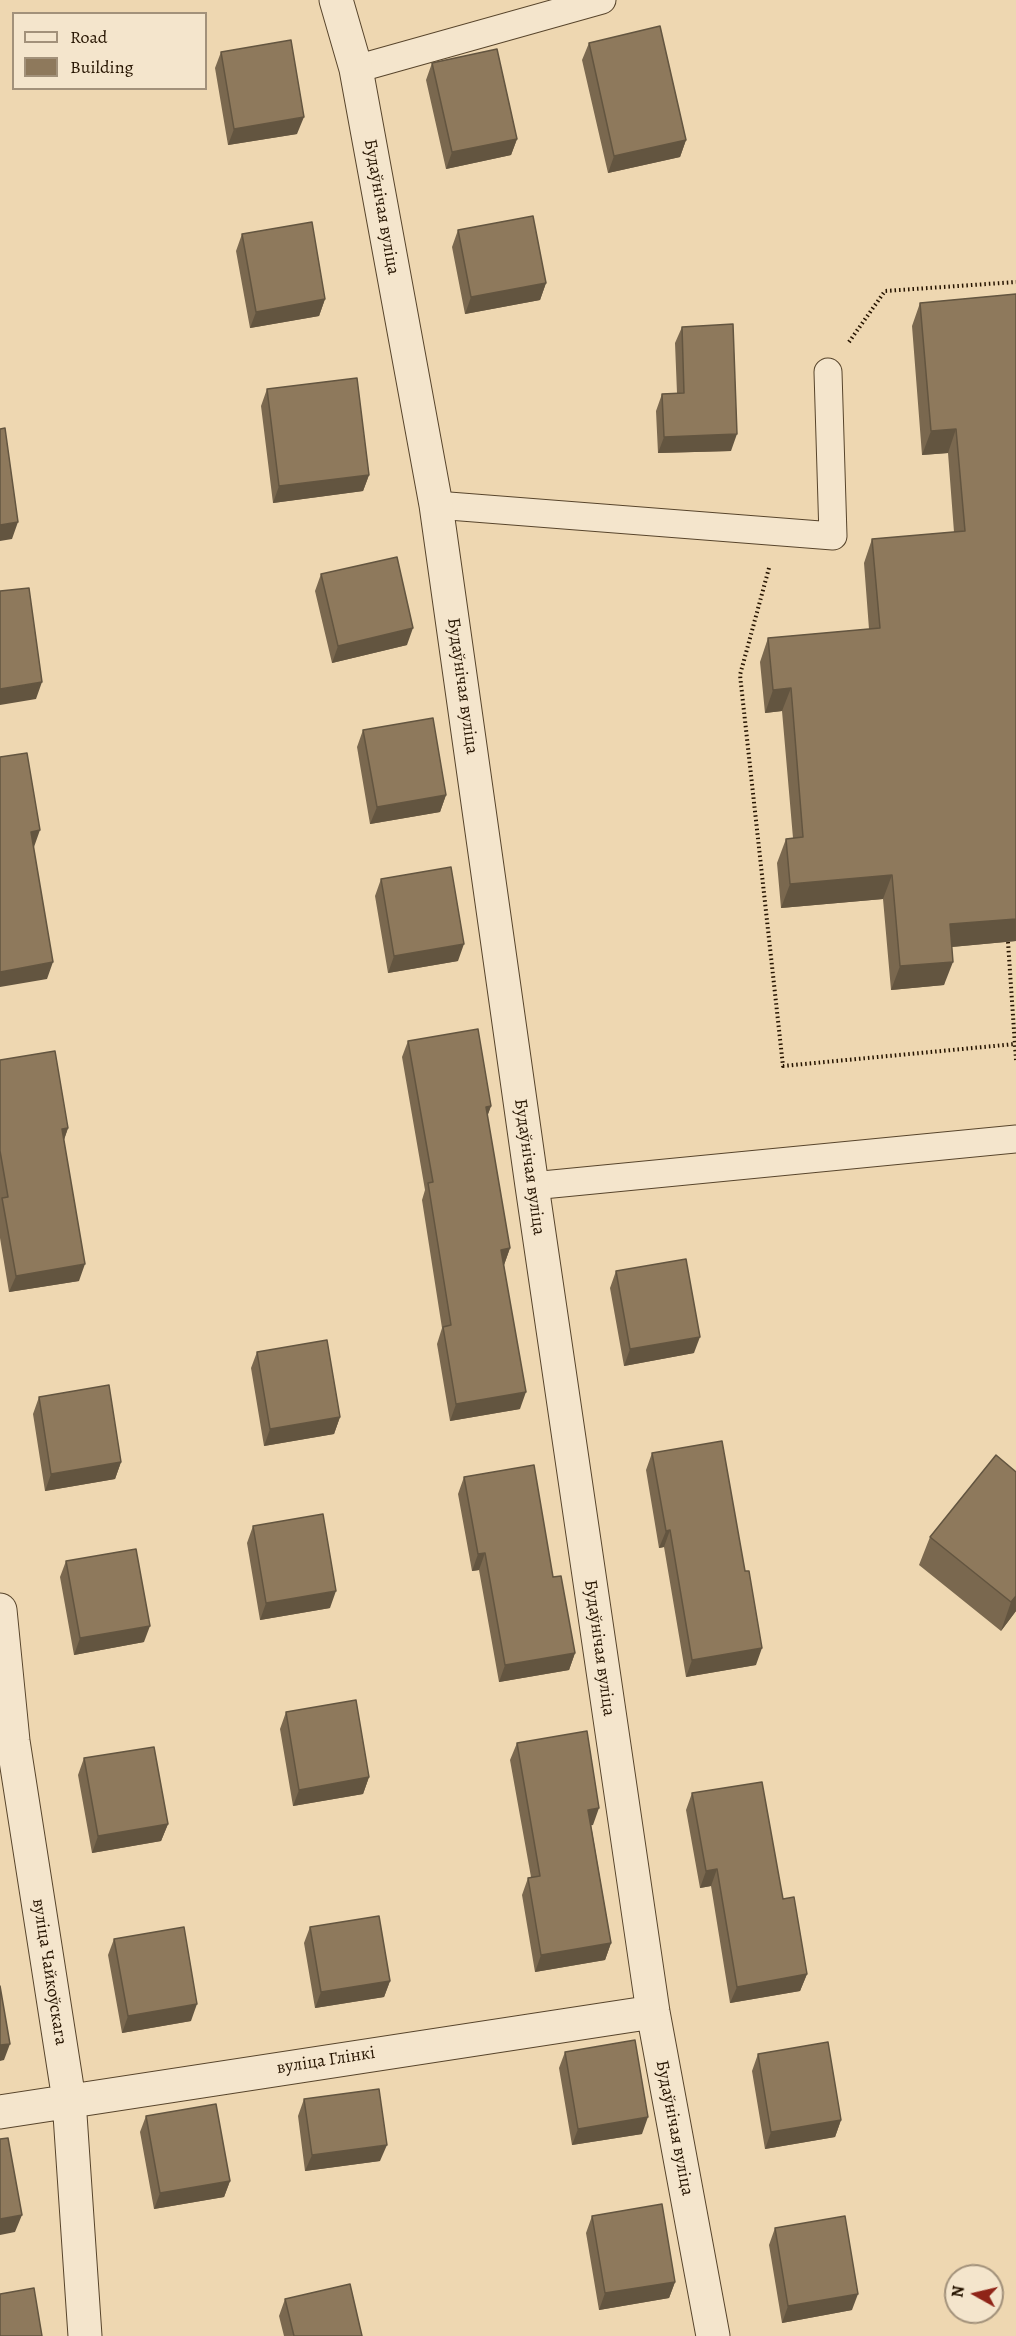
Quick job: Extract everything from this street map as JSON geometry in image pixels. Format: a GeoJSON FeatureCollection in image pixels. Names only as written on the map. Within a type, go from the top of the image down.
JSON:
{"type":"FeatureCollection","features":[{"type":"Feature","properties":{"kind":"street","name":"Будаўнічая вуліца"},"geometry":{"type":"LineString","coordinates":[[336,0],[356,69],[436,506],[652,2012],[713,2336]]}},
{"type":"Feature","properties":{"kind":"street","name":"вуліца Чайкоўскага"},"geometry":{"type":"LineString","coordinates":[[0,1610],[13,1741],[69,2100],[86,2336]]}},
{"type":"Feature","properties":{"kind":"street","name":"вуліца Глінкі"},"geometry":{"type":"LineString","coordinates":[[0,2112],[652,2012]]}},
{"type":"Feature","properties":{"kind":"lane"},"geometry":{"type":"LineString","coordinates":[[356,69],[602,0]]}},
{"type":"Feature","properties":{"kind":"lane"},"geometry":{"type":"LineString","coordinates":[[436,506],[833,536],[828,372]]}},
{"type":"Feature","properties":{"kind":"lane"},"geometry":{"type":"LineString","coordinates":[[532,1186],[1016,1139]]}},
{"type":"Feature","properties":{"kind":"path"},"geometry":{"type":"LineString","coordinates":[[828,372],[885,291],[1016,282]]}},
{"type":"Feature","properties":{"kind":"path"},"geometry":{"type":"LineString","coordinates":[[779,532],[740,675],[783,1066],[1015,1044]]}},
{"type":"Feature","properties":{"kind":"path"},"geometry":{"type":"LineString","coordinates":[[1008,942],[1014,1002],[1016,1060]]}},
{"type":"Feature","properties":{"kind":"building"},"geometry":{"type":"Polygon","coordinates":[[[660,26],[686,140],[614,156],[589,43],[660,26]]]}},
{"type":"Feature","properties":{"kind":"building"},"geometry":{"type":"Polygon","coordinates":[[[291,40],[304,117],[234,129],[221,52],[291,40]]]}},
{"type":"Feature","properties":{"kind":"building"},"geometry":{"type":"Polygon","coordinates":[[[497,49],[517,139],[452,152],[432,63],[497,49]]]}},
{"type":"Feature","properties":{"kind":"building"},"geometry":{"type":"Polygon","coordinates":[[[533,216],[546,283],[471,297],[458,230],[533,216]]]}},
{"type":"Feature","properties":{"kind":"building"},"geometry":{"type":"Polygon","coordinates":[[[312,222],[325,299],[256,312],[242,234],[312,222]]]}},
{"type":"Feature","properties":{"kind":"building"},"geometry":{"type":"Polygon","coordinates":[[[1016,294],[1016,919],[950,924],[953,962],[900,966],[892,875],[790,884],[786,839],[803,837],[791,688],[773,690],[768,638],[880,628],[872,539],[965,531],[956,429],[931,431],[920,303],[1016,294]]]}},
{"type":"Feature","properties":{"kind":"building"},"geometry":{"type":"Polygon","coordinates":[[[733,324],[737,434],[664,437],[662,394],[684,393],[682,327],[733,324]]]}},
{"type":"Feature","properties":{"kind":"building"},"geometry":{"type":"Polygon","coordinates":[[[357,378],[369,475],[279,486],[267,389],[357,378]]]}},
{"type":"Feature","properties":{"kind":"building"},"geometry":{"type":"Polygon","coordinates":[[[5,428],[18,522],[0,525],[0,429],[5,428]]]}},
{"type":"Feature","properties":{"kind":"building"},"geometry":{"type":"Polygon","coordinates":[[[397,557],[413,628],[338,646],[321,574],[397,557]]]}},
{"type":"Feature","properties":{"kind":"building"},"geometry":{"type":"Polygon","coordinates":[[[29,588],[42,682],[0,689],[0,591],[29,588]]]}},
{"type":"Feature","properties":{"kind":"building"},"geometry":{"type":"Polygon","coordinates":[[[433,718],[446,795],[377,807],[363,730],[433,718]]]}},
{"type":"Feature","properties":{"kind":"building"},"geometry":{"type":"Polygon","coordinates":[[[27,753],[40,830],[31,832],[53,962],[0,972],[0,757],[27,753]]]}},
{"type":"Feature","properties":{"kind":"building"},"geometry":{"type":"Polygon","coordinates":[[[451,867],[464,944],[394,956],[381,879],[451,867]]]}},
{"type":"Feature","properties":{"kind":"building"},"geometry":{"type":"Polygon","coordinates":[[[478,1029],[491,1106],[486,1107],[510,1248],[501,1250],[526,1392],[456,1404],[443,1327],[451,1325],[428,1183],[433,1182],[408,1041],[478,1029]]]}},
{"type":"Feature","properties":{"kind":"building"},"geometry":{"type":"Polygon","coordinates":[[[55,1051],[68,1128],[62,1129],[85,1264],[16,1276],[2,1198],[8,1197],[0,1151],[0,1060],[55,1051]]]}},
{"type":"Feature","properties":{"kind":"building"},"geometry":{"type":"Polygon","coordinates":[[[686,1259],[700,1337],[630,1349],[616,1271],[686,1259]]]}},
{"type":"Feature","properties":{"kind":"building"},"geometry":{"type":"Polygon","coordinates":[[[327,1340],[340,1417],[270,1429],[257,1352],[327,1340]]]}},
{"type":"Feature","properties":{"kind":"building"},"geometry":{"type":"Polygon","coordinates":[[[109,1385],[121,1462],[51,1474],[39,1397],[109,1385]]]}},
{"type":"Feature","properties":{"kind":"building"},"geometry":{"type":"Polygon","coordinates":[[[722,1441],[745,1571],[749,1571],[762,1648],[692,1660],[670,1530],[666,1531],[652,1453],[722,1441]]]}},
{"type":"Feature","properties":{"kind":"building"},"geometry":{"type":"Polygon","coordinates":[[[996,1455],[1016,1472],[1016,1596],[1011,1602],[930,1537],[996,1455]]]}},
{"type":"Feature","properties":{"kind":"building"},"geometry":{"type":"Polygon","coordinates":[[[534,1465],[553,1577],[561,1576],[575,1653],[505,1665],[485,1553],[478,1554],[464,1477],[534,1465]]]}},
{"type":"Feature","properties":{"kind":"building"},"geometry":{"type":"Polygon","coordinates":[[[323,1514],[336,1591],[266,1603],[253,1526],[323,1514]]]}},
{"type":"Feature","properties":{"kind":"building"},"geometry":{"type":"Polygon","coordinates":[[[136,1549],[150,1626],[80,1638],[66,1561],[136,1549]]]}},
{"type":"Feature","properties":{"kind":"building"},"geometry":{"type":"Polygon","coordinates":[[[356,1700],[369,1777],[299,1790],[286,1712],[356,1700]]]}},
{"type":"Feature","properties":{"kind":"building"},"geometry":{"type":"Polygon","coordinates":[[[587,1731],[599,1808],[588,1810],[611,1943],[541,1955],[528,1878],[540,1876],[517,1743],[587,1731]]]}},
{"type":"Feature","properties":{"kind":"building"},"geometry":{"type":"Polygon","coordinates":[[[154,1747],[168,1824],[98,1836],[84,1758],[154,1747]]]}},
{"type":"Feature","properties":{"kind":"building"},"geometry":{"type":"Polygon","coordinates":[[[762,1782],[783,1899],[794,1897],[807,1974],[737,1987],[717,1869],[706,1871],[692,1793],[762,1782]]]}},
{"type":"Feature","properties":{"kind":"building"},"geometry":{"type":"Polygon","coordinates":[[[379,1916],[390,1981],[321,1992],[310,1927],[379,1916]]]}},
{"type":"Feature","properties":{"kind":"building"},"geometry":{"type":"Polygon","coordinates":[[[184,1927],[197,2004],[128,2016],[114,1939],[184,1927]]]}},
{"type":"Feature","properties":{"kind":"building"},"geometry":{"type":"Polygon","coordinates":[[[0,1986],[10,2044],[0,2045],[0,1986]]]}},
{"type":"Feature","properties":{"kind":"building"},"geometry":{"type":"Polygon","coordinates":[[[635,2040],[648,2117],[578,2129],[565,2052],[635,2040]]]}},
{"type":"Feature","properties":{"kind":"building"},"geometry":{"type":"Polygon","coordinates":[[[828,2042],[841,2120],[771,2132],[758,2054],[828,2042]]]}},
{"type":"Feature","properties":{"kind":"building"},"geometry":{"type":"Polygon","coordinates":[[[379,2089],[387,2145],[312,2155],[304,2099],[379,2089]]]}},
{"type":"Feature","properties":{"kind":"building"},"geometry":{"type":"Polygon","coordinates":[[[216,2104],[230,2181],[160,2193],[146,2116],[216,2104]]]}},
{"type":"Feature","properties":{"kind":"building"},"geometry":{"type":"Polygon","coordinates":[[[8,2138],[22,2215],[0,2219],[0,2139],[8,2138]]]}},
{"type":"Feature","properties":{"kind":"building"},"geometry":{"type":"Polygon","coordinates":[[[662,2204],[675,2282],[605,2293],[592,2216],[662,2204]]]}},
{"type":"Feature","properties":{"kind":"building"},"geometry":{"type":"Polygon","coordinates":[[[845,2216],[858,2294],[788,2306],[775,2228],[845,2216]]]}},
{"type":"Feature","properties":{"kind":"building"},"geometry":{"type":"Polygon","coordinates":[[[350,2284],[362,2336],[294,2336],[285,2299],[350,2284]]]}},
{"type":"Feature","properties":{"kind":"building"},"geometry":{"type":"Polygon","coordinates":[[[34,2288],[42,2336],[0,2336],[0,2294],[34,2288]]]}}]}
